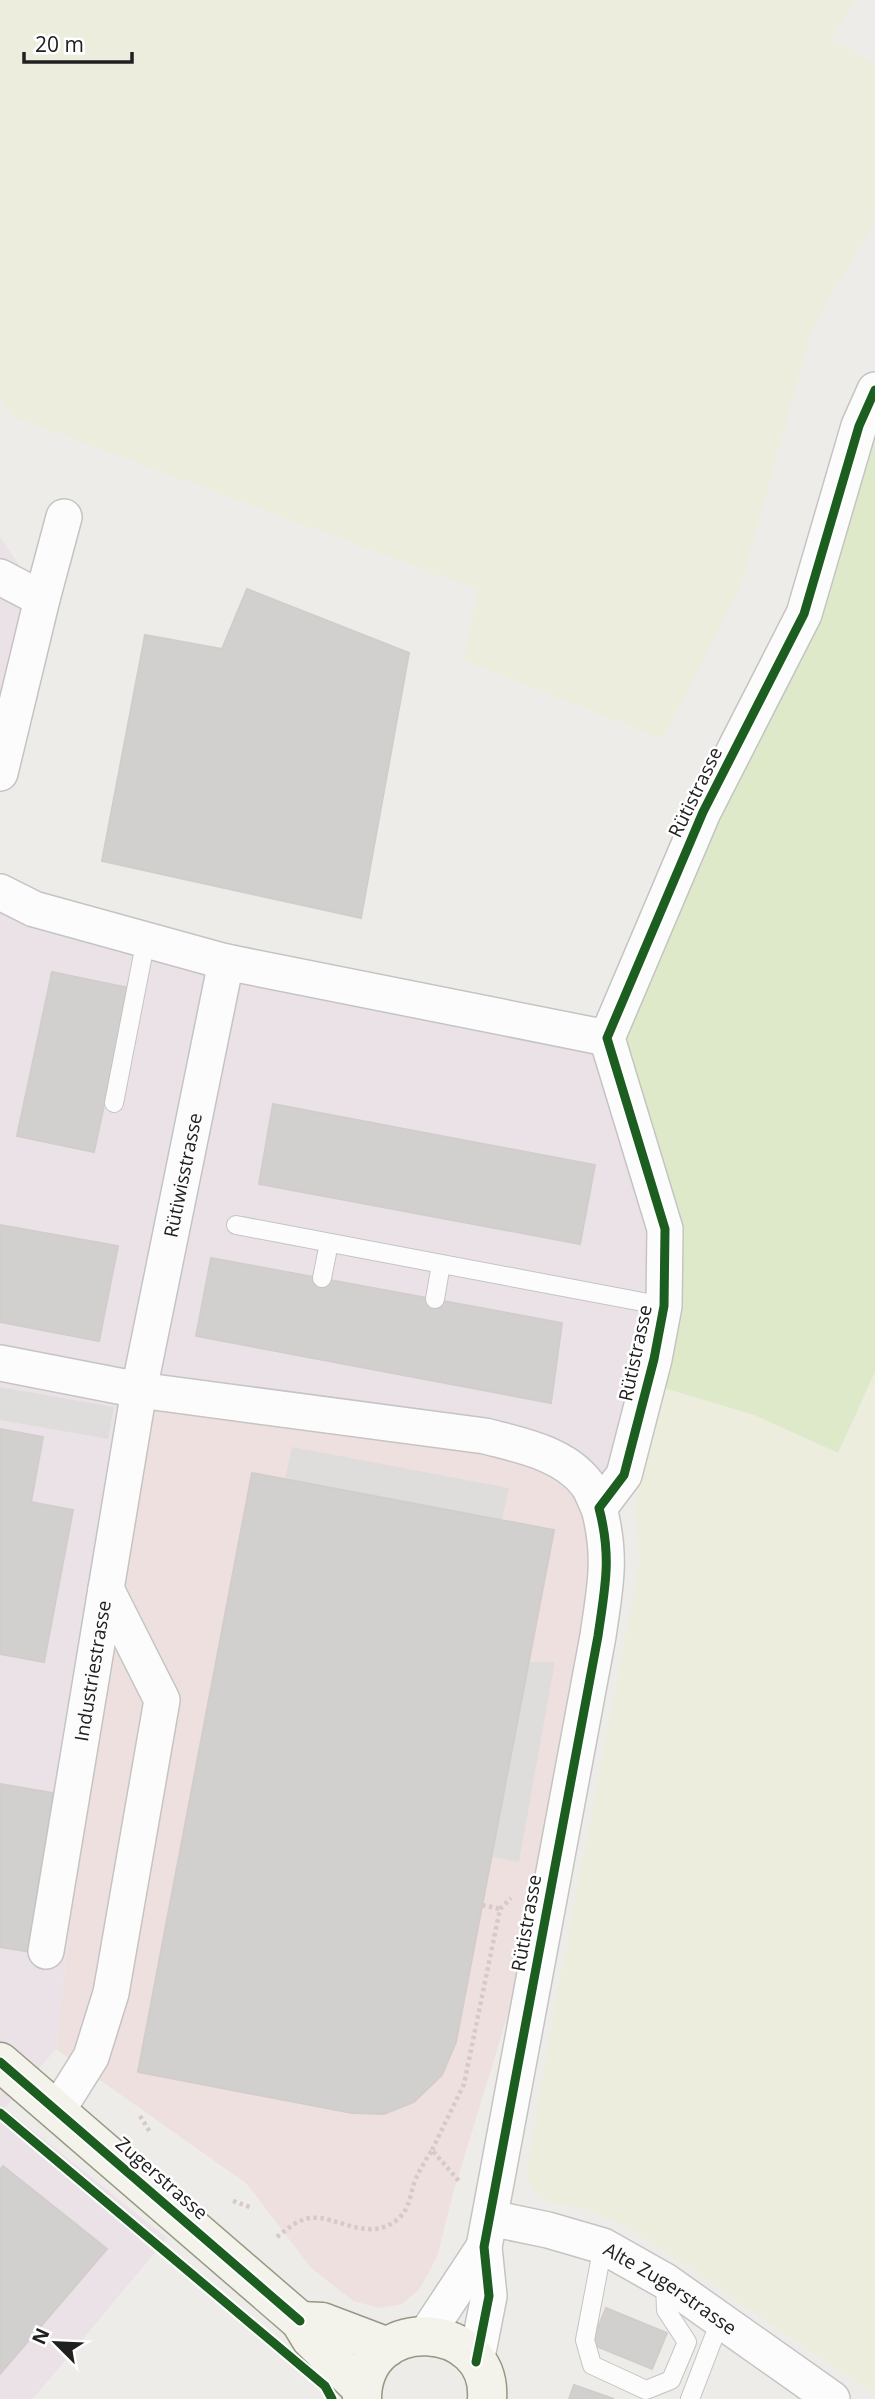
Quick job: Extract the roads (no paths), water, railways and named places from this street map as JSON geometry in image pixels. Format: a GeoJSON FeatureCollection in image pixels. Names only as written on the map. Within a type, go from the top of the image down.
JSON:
{"type":"FeatureCollection","features":[{"type":"Feature","properties":{"kind":"main road","name":"Zugerstrasse"},"geometry":{"type":"LineString","coordinates":[[0,2062],[300,2321],[311,2339],[362,2394]]}},
{"type":"Feature","properties":{"kind":"main road"},"geometry":{"type":"LineString","coordinates":[[300,2321],[322,2322],[388,2347]]}},
{"type":"Feature","properties":{"kind":"main road"},"geometry":{"type":"LineString","coordinates":[[362,2394],[367,2372],[376,2358],[388,2347],[406,2338],[426,2335],[463,2347],[484,2377],[487,2399]]}},
{"type":"Feature","properties":{"kind":"street","name":"Rütistrasse"},"geometry":{"type":"LineString","coordinates":[[476,2362],[489,2296],[487,2233],[598,1636],[608,1567],[606,1537],[599,1508],[624,1475],[654,1359],[664,1306],[664,1229],[607,1038],[703,812],[804,614],[859,426],[875,390]]}},
{"type":"Feature","properties":{"kind":"street"},"geometry":{"type":"LineString","coordinates":[[0,774],[64,517]]}},
{"type":"Feature","properties":{"kind":"street"},"geometry":{"type":"LineString","coordinates":[[0,578],[42,599]]}},
{"type":"Feature","properties":{"kind":"street"},"geometry":{"type":"LineString","coordinates":[[0,892],[34,909],[226,962],[607,1038]]}},
{"type":"Feature","properties":{"kind":"street","name":"Rütiwisstrasse"},"geometry":{"type":"LineString","coordinates":[[139,1390],[226,962]]}},
{"type":"Feature","properties":{"kind":"street"},"geometry":{"type":"LineString","coordinates":[[0,1363],[139,1390],[485,1436],[528,1447],[566,1464],[587,1484],[599,1508]]}},
{"type":"Feature","properties":{"kind":"street","name":"Industriestrasse"},"geometry":{"type":"LineString","coordinates":[[46,1951],[139,1390]]}},
{"type":"Feature","properties":{"kind":"street"},"geometry":{"type":"LineString","coordinates":[[57,2111],[91,2057],[111,1993],[162,1700],[106,1589]]}},
{"type":"Feature","properties":{"kind":"street","name":"Alte Zugerstrasse"},"geometry":{"type":"LineString","coordinates":[[487,2233],[548,2230],[603,2246],[665,2281],[832,2399]]}},
{"type":"Feature","properties":{"kind":"street","name":"Rütistrasse"},"geometry":{"type":"LineString","coordinates":[[426,2335],[487,2233]]}},
{"type":"Feature","properties":{"kind":"lane"},"geometry":{"type":"LineString","coordinates":[[114,1103],[146,939]]}},
{"type":"Feature","properties":{"kind":"lane"},"geometry":{"type":"LineString","coordinates":[[236,1226],[664,1306]]}},
{"type":"Feature","properties":{"kind":"lane"},"geometry":{"type":"LineString","coordinates":[[322,1279],[329,1243]]}},
{"type":"Feature","properties":{"kind":"lane"},"geometry":{"type":"LineString","coordinates":[[435,1299],[441,1264]]}},
{"type":"Feature","properties":{"kind":"lane"},"geometry":{"type":"LineString","coordinates":[[603,2246],[584,2340],[592,2365],[646,2390],[671,2380],[687,2342],[666,2310],[665,2281]]}},
{"type":"Feature","properties":{"kind":"lane"},"geometry":{"type":"LineString","coordinates":[[690,2399],[720,2321]]}}]}
